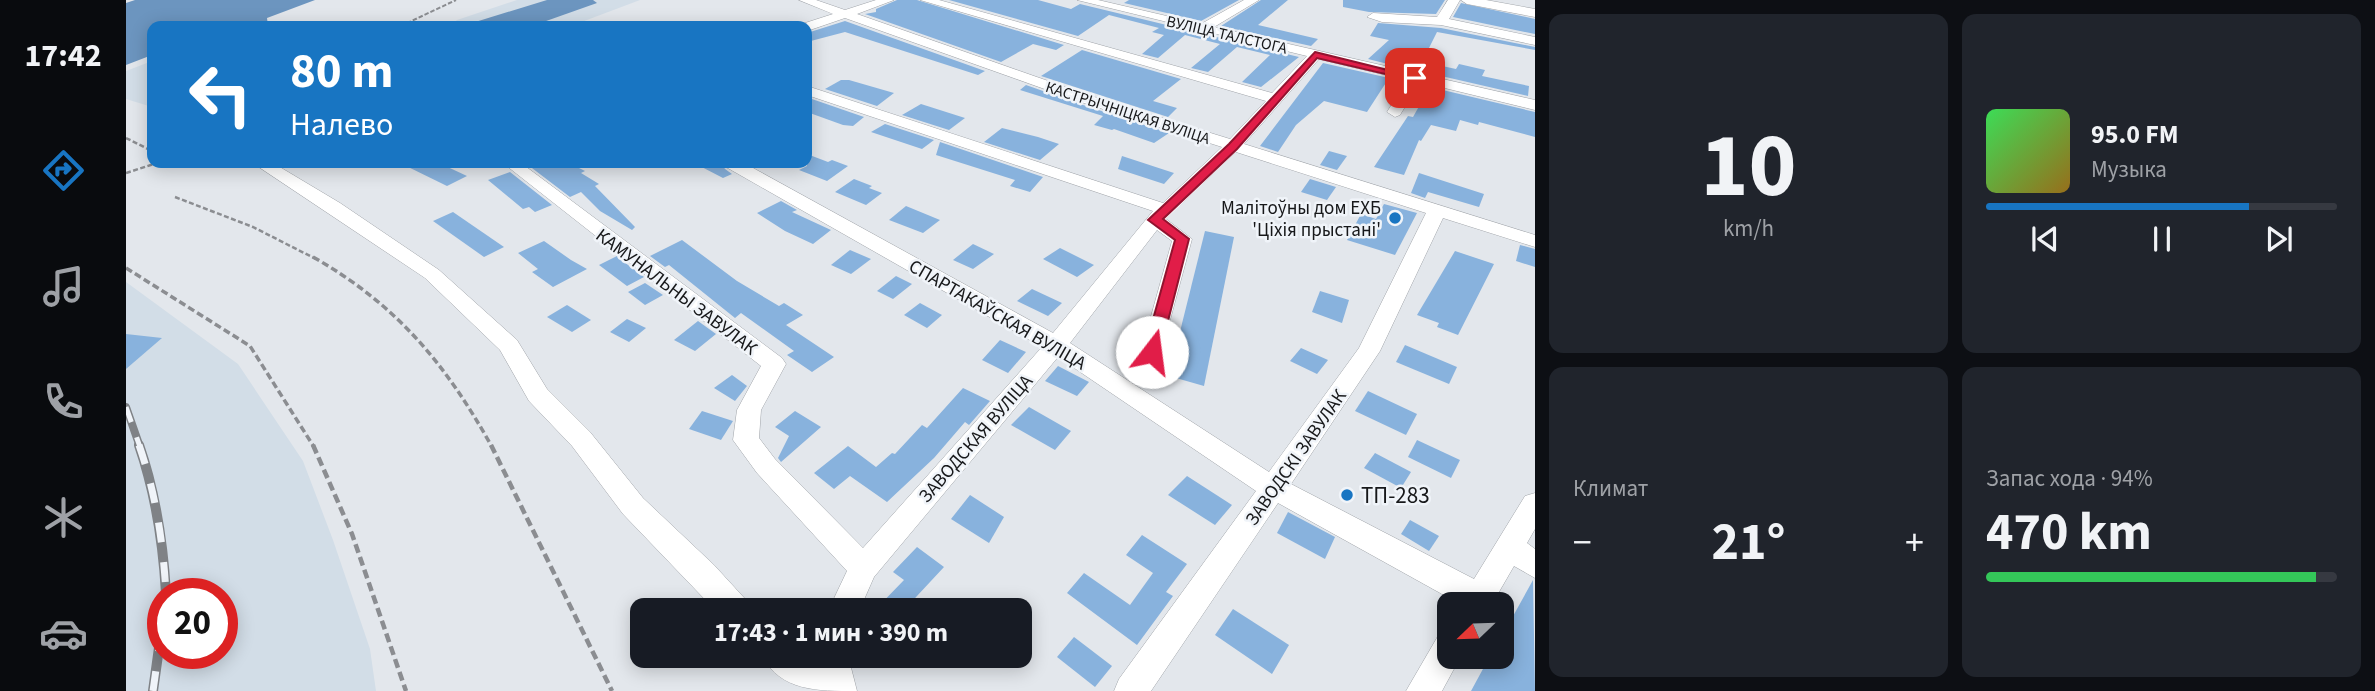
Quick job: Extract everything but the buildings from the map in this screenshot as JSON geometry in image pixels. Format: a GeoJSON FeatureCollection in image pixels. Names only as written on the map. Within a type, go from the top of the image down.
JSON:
{"type":"FeatureCollection","features":[{"type":"Feature","properties":{"kind":"street","name":"КАСТРЫЧНІЦКАЯ ВУЛІЦА"},"geometry":{"type":"LineString","coordinates":[[805,0],[1086,99],[1535,241]]}},
{"type":"Feature","properties":{"kind":"street"},"geometry":{"type":"LineString","coordinates":[[812,25],[888,0]]}},
{"type":"Feature","properties":{"kind":"street"},"geometry":{"type":"LineString","coordinates":[[926,0],[1276,99]]}},
{"type":"Feature","properties":{"kind":"street","name":"ВУЛІЦА ТАЛСТОГА"},"geometry":{"type":"LineString","coordinates":[[1083,0],[1535,105]]}},
{"type":"Feature","properties":{"kind":"street"},"geometry":{"type":"LineString","coordinates":[[1202,28],[1254,0]]}},
{"type":"Feature","properties":{"kind":"street"},"geometry":{"type":"LineString","coordinates":[[1441,21],[1454,0]]}},
{"type":"Feature","properties":{"kind":"street"},"geometry":{"type":"LineString","coordinates":[[1467,0],[1535,13]]}},
{"type":"Feature","properties":{"kind":"street"},"geometry":{"type":"LineString","coordinates":[[1374,17],[1396,21],[1441,21],[1535,41]]}},
{"type":"Feature","properties":{"kind":"street","name":"ЗАВОДСКАЯ ВУЛІЦА"},"geometry":{"type":"LineString","coordinates":[[849,598],[863,568],[1056,345],[1159,215],[1233,146],[1315,55]]}},
{"type":"Feature","properties":{"kind":"street"},"geometry":{"type":"LineString","coordinates":[[1395,112],[1415,78]]}},
{"type":"Feature","properties":{"kind":"street"},"geometry":{"type":"LineString","coordinates":[[812,92],[1159,215],[1182,239],[1152,352]]}},
{"type":"Feature","properties":{"kind":"street"},"geometry":{"type":"LineString","coordinates":[[269,168],[333,207],[432,274],[509,345],[538,395],[581,439],[633,506],[724,598]]}},
{"type":"Feature","properties":{"kind":"street","name":"КАМУНАЛЬНЫ ЗАВУЛАК"},"geometry":{"type":"LineString","coordinates":[[518,168],[774,365],[749,410],[746,440],[766,466],[863,568]]}},
{"type":"Feature","properties":{"kind":"street","name":"СПАРТАКАЎСКАЯ ВУЛІЦА"},"geometry":{"type":"LineString","coordinates":[[741,168],[1056,345],[1273,488],[1462,592]]}},
{"type":"Feature","properties":{"kind":"street","name":"ЗАВОДСКІ ЗАВУЛАК"},"geometry":{"type":"LineString","coordinates":[[1131,691],[1369,351],[1437,210]]}},
{"type":"Feature","properties":{"kind":"street"},"geometry":{"type":"LineString","coordinates":[[1482,592],[1535,504]]}},
{"type":"Feature","properties":{"kind":"street"},"geometry":{"type":"LineString","coordinates":[[1510,547],[1535,565]]}},
{"type":"Feature","properties":{"kind":"street"},"geometry":{"type":"LineString","coordinates":[[1423,691],[1437,667]]}},
{"type":"Feature","properties":{"kind":"street"},"geometry":{"type":"LineString","coordinates":[[789,668],[794,674],[840,690]]}},
{"type":"Feature","properties":{"kind":"street"},"geometry":{"type":"LineString","coordinates":[[835,668],[840,690]]}},
{"type":"Feature","properties":{"kind":"path"},"geometry":{"type":"LineString","coordinates":[[412,21],[456,0]]}},
{"type":"Feature","properties":{"kind":"path"},"geometry":{"type":"LineString","coordinates":[[126,138],[147,148]]}},
{"type":"Feature","properties":{"kind":"path"},"geometry":{"type":"LineString","coordinates":[[126,173],[147,166]]}},
{"type":"Feature","properties":{"kind":"path"},"geometry":{"type":"LineString","coordinates":[[175,197],[237,220],[317,260],[374,297],[421,342],[461,395],[487,437],[612,691]]}},
{"type":"Feature","properties":{"kind":"path"},"geometry":{"type":"LineString","coordinates":[[126,268],[250,346],[288,403],[310,438],[352,534],[407,691]]}},
{"type":"Feature","properties":{"kind":"shaded area"},"geometry":{"type":"Polygon","coordinates":[[[517,0],[640,0],[584,21],[457,20],[517,0]]]}},
{"type":"Feature","properties":{"kind":"shaded area"},"geometry":{"type":"Polygon","coordinates":[[[147,63],[147,105],[126,99],[126,71],[147,63]]]}},
{"type":"Feature","properties":{"kind":"shaded area"},"geometry":{"type":"Polygon","coordinates":[[[126,282],[238,364],[303,461],[370,649],[376,691],[126,691],[126,282]]]}},
{"type":"Feature","properties":{"kind":"water"},"geometry":{"type":"Polygon","coordinates":[[[135,0],[315,0],[267,18],[267,21],[147,21],[147,57],[126,65],[126,3],[135,0]]]}},
{"type":"Feature","properties":{"kind":"water"},"geometry":{"type":"Polygon","coordinates":[[[547,0],[593,0],[597,3],[546,21],[479,21],[547,0]]]}},
{"type":"Feature","properties":{"kind":"railway"},"geometry":{"type":"LineString","coordinates":[[126,407],[140,447]]}},
{"type":"Feature","properties":{"kind":"railway"},"geometry":{"type":"LineString","coordinates":[[139,445],[158,518],[165,578]]}},
{"type":"Feature","properties":{"kind":"railway"},"geometry":{"type":"LineString","coordinates":[[153,691],[156,669]]}},
{"type":"Feature","properties":{"kind":"place","name":"Малітоўны дом ЕХБ 'Ціхія прыстані'"},"geometry":{"type":"Point","coordinates":[1395,218]}},
{"type":"Feature","properties":{"kind":"place","name":"ТП-283"},"geometry":{"type":"Point","coordinates":[1347,495]}},
{"type":"Feature","properties":{"kind":"route"},"geometry":{"type":"LineString","coordinates":[[1152,352],[1182,239],[1155,220],[1164,209],[1233,146],[1315,55],[1415,78]]}}]}
